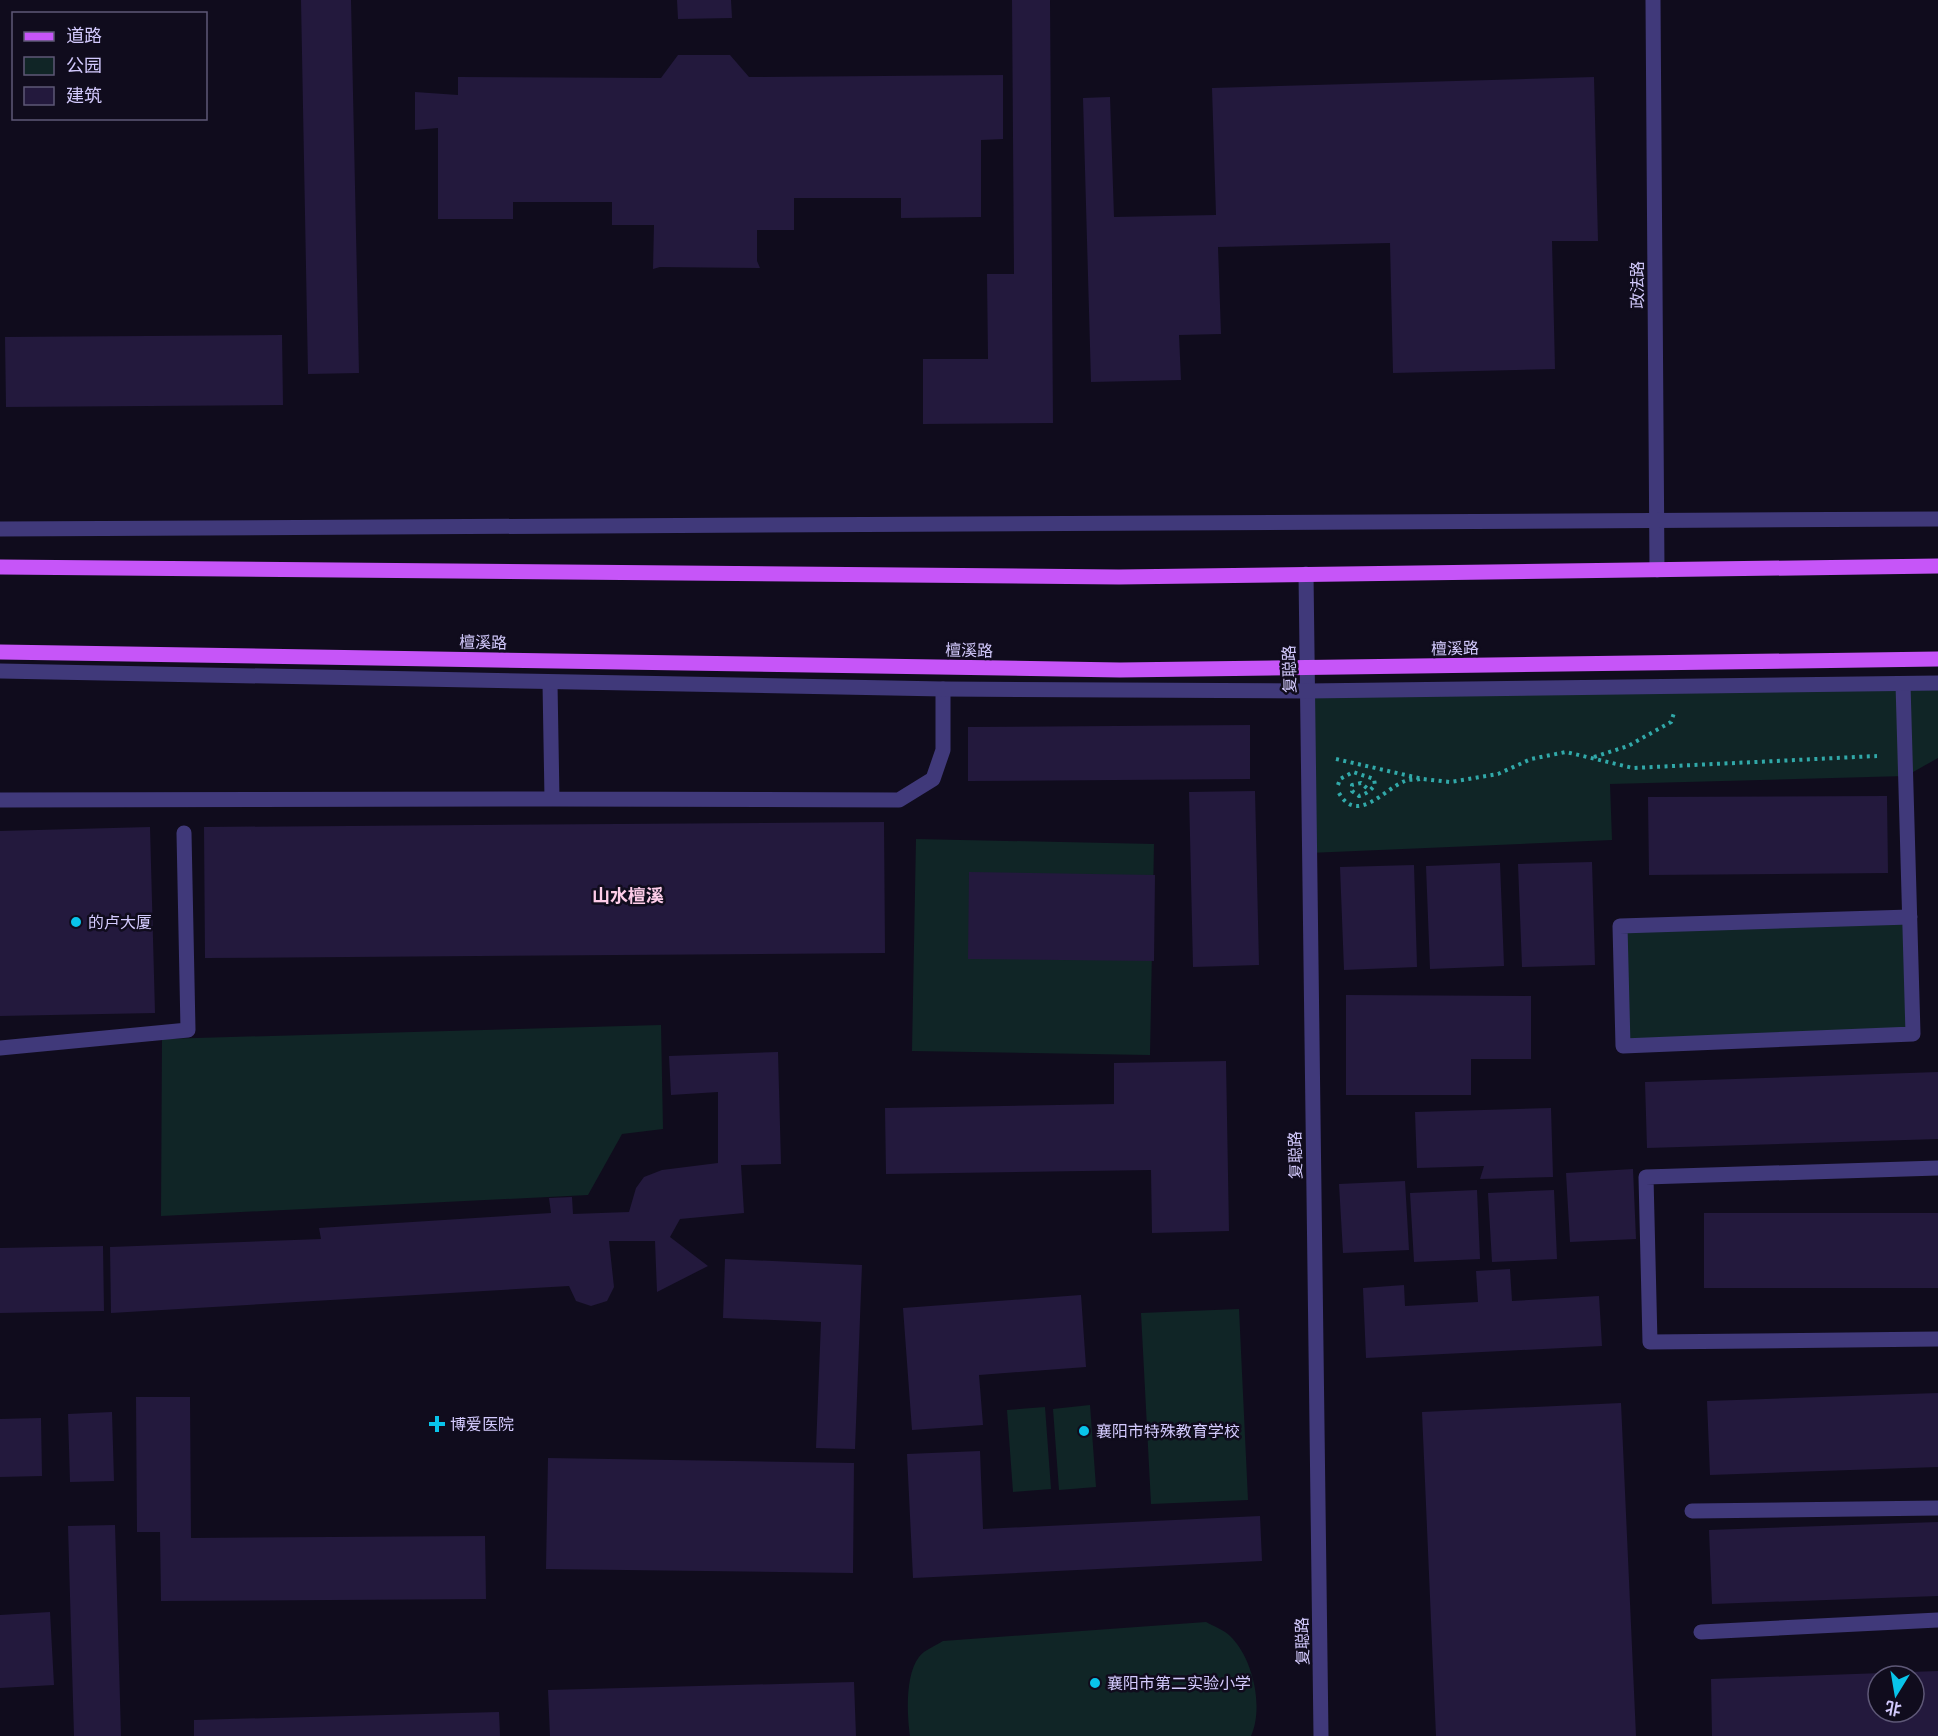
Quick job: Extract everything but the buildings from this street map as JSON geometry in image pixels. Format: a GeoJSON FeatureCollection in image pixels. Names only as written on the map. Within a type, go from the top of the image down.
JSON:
{"type":"FeatureCollection","features":[{"type":"Feature","properties":{"kind":"main road"},"geometry":{"type":"LineString","coordinates":[[0,567],[1119,577],[1938,566]]}},
{"type":"Feature","properties":{"kind":"main road","name":"檀溪路"},"geometry":{"type":"LineString","coordinates":[[0,652],[1120,670],[1938,659]]}},
{"type":"Feature","properties":{"kind":"street","name":"政法路"},"geometry":{"type":"LineString","coordinates":[[1653,0],[1657,570]]}},
{"type":"Feature","properties":{"kind":"street"},"geometry":{"type":"LineString","coordinates":[[0,529],[1938,519]]}},
{"type":"Feature","properties":{"kind":"street","name":"复聪路"},"geometry":{"type":"LineString","coordinates":[[1306,574],[1321,1736]]}},
{"type":"Feature","properties":{"kind":"street"},"geometry":{"type":"LineString","coordinates":[[0,671],[943,689],[1307,691],[1938,683]]}},
{"type":"Feature","properties":{"kind":"street"},"geometry":{"type":"LineString","coordinates":[[550,683],[552,799]]}},
{"type":"Feature","properties":{"kind":"street"},"geometry":{"type":"LineString","coordinates":[[1903,684],[1910,916],[1913,1034],[1623,1046],[1620,926],[1910,916]]}},
{"type":"Feature","properties":{"kind":"street"},"geometry":{"type":"LineString","coordinates":[[0,800],[899,800],[933,779],[943,750],[943,689]]}},
{"type":"Feature","properties":{"kind":"street"},"geometry":{"type":"LineString","coordinates":[[0,1048],[188,1030],[184,833]]}},
{"type":"Feature","properties":{"kind":"street"},"geometry":{"type":"LineString","coordinates":[[1938,1168],[1646,1177],[1650,1342],[1938,1339]]}},
{"type":"Feature","properties":{"kind":"street"},"geometry":{"type":"LineString","coordinates":[[1692,1511],[1938,1508]]}},
{"type":"Feature","properties":{"kind":"street"},"geometry":{"type":"LineString","coordinates":[[1701,1632],[1938,1620]]}},
{"type":"Feature","properties":{"kind":"path"},"geometry":{"type":"LineString","coordinates":[[1593,757],[1628,746],[1671,722],[1675,710]]}},
{"type":"Feature","properties":{"kind":"path"},"geometry":{"type":"LineString","coordinates":[[1307,752],[1424,779],[1450,782],[1498,774],[1531,759],[1566,752],[1633,768],[1905,755]]}},
{"type":"Feature","properties":{"kind":"path"},"geometry":{"type":"LineString","coordinates":[[1370,791],[1361,783],[1352,785],[1352,791],[1359,796],[1370,791],[1375,785],[1374,779],[1353,772],[1340,779],[1338,786],[1339,794],[1345,802],[1356,806],[1371,803],[1406,781],[1424,779]]}},
{"type":"Feature","properties":{"kind":"green space"},"geometry":{"type":"Polygon","coordinates":[[[1938,683],[1938,758],[1906,776],[1610,784],[1612,840],[1309,853],[1307,691],[1938,683]]]}},
{"type":"Feature","properties":{"kind":"green space"},"geometry":{"type":"Polygon","coordinates":[[[916,839],[1154,844],[1150,1055],[912,1051],[916,839]]]}},
{"type":"Feature","properties":{"kind":"green space"},"geometry":{"type":"Polygon","coordinates":[[[1910,917],[1913,1034],[1623,1046],[1620,926],[1910,917]]]}},
{"type":"Feature","properties":{"kind":"green space"},"geometry":{"type":"Polygon","coordinates":[[[661,1025],[663,1129],[622,1134],[588,1195],[161,1216],[162,1039],[661,1025]]]}},
{"type":"Feature","properties":{"kind":"green space"},"geometry":{"type":"Polygon","coordinates":[[[1239,1309],[1248,1500],[1151,1504],[1141,1313],[1239,1309]]]}},
{"type":"Feature","properties":{"kind":"green space"},"geometry":{"type":"Polygon","coordinates":[[[1090,1405],[1096,1487],[1059,1490],[1053,1409],[1090,1405]]]}},
{"type":"Feature","properties":{"kind":"green space"},"geometry":{"type":"Polygon","coordinates":[[[1045,1407],[1051,1489],[1013,1492],[1007,1410],[1045,1407]]]}},
{"type":"Feature","properties":{"kind":"green space","name":"襄阳市第二实验小学"},"geometry":{"type":"Polygon","coordinates":[[[1206,1622],[1230,1636],[1245,1657],[1256,1697],[1255,1724],[1251,1736],[910,1736],[908,1695],[914,1665],[924,1652],[943,1641],[1206,1622]]]}},
{"type":"Feature","properties":{"kind":"place","name":"的卢大厦"},"geometry":{"type":"Point","coordinates":[76,922]}},
{"type":"Feature","properties":{"kind":"place","name":"博爱医院"},"geometry":{"type":"Point","coordinates":[437,1424]}},
{"type":"Feature","properties":{"kind":"place","name":"襄阳市特殊教育学校"},"geometry":{"type":"Point","coordinates":[1084,1431]}},
{"type":"Feature","properties":{"kind":"place","name":"襄阳市第二实验小学"},"geometry":{"type":"Point","coordinates":[1095,1683]}},
{"type":"Feature","properties":{"kind":"district","name":"山水檀溪"},"geometry":{"type":"Point","coordinates":[628,895]}}]}
